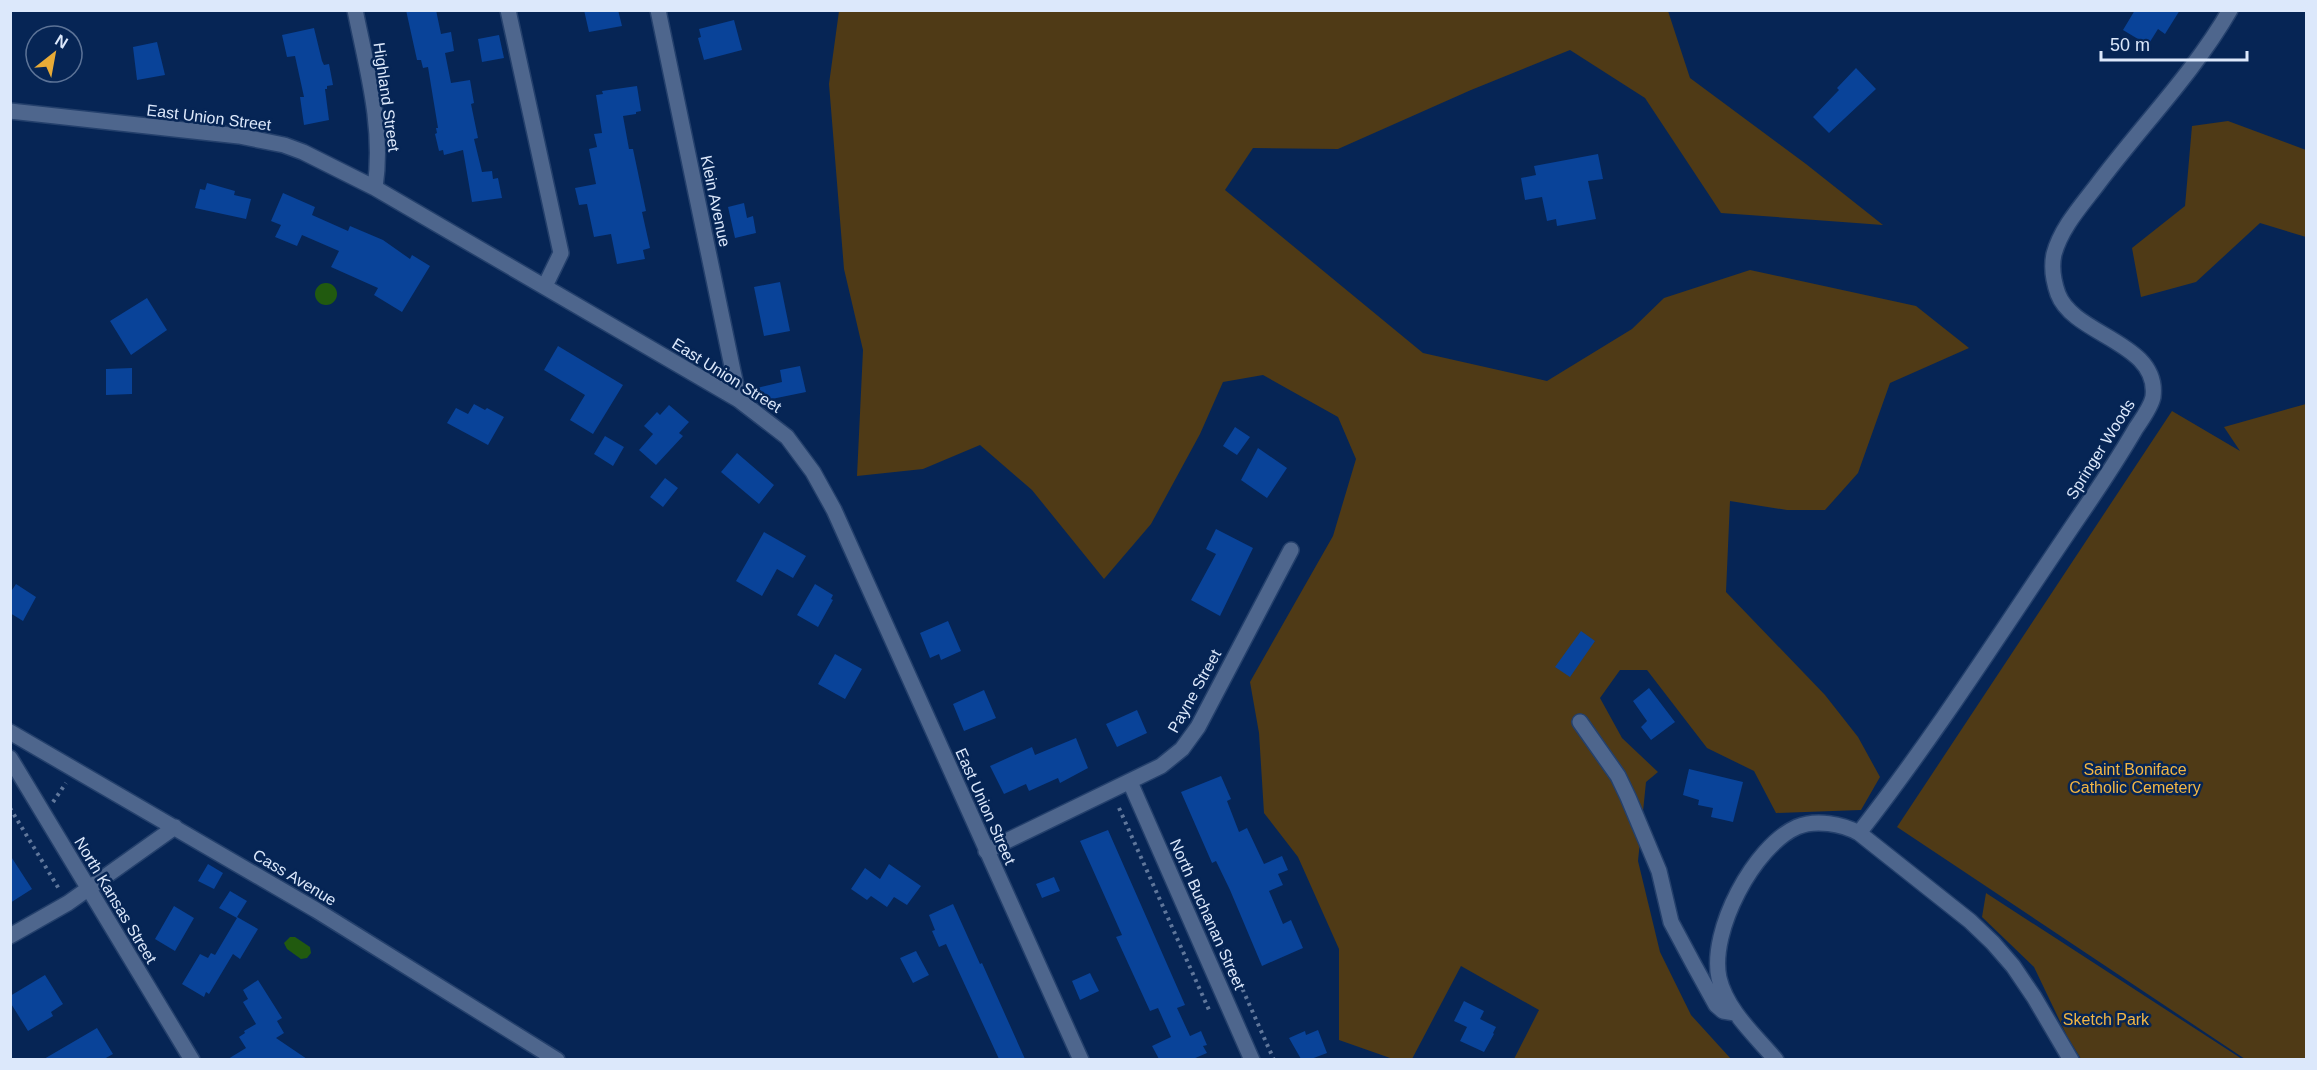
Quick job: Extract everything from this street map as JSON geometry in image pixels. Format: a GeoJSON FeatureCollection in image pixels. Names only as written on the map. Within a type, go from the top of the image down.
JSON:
{"type":"FeatureCollection","features":[{"type":"Feature","properties":{"kind":"street","name":"Highland Street"},"geometry":{"type":"LineString","coordinates":[[355,10],[378,137],[379,164],[375,188]]}},
{"type":"Feature","properties":{"kind":"street"},"geometry":{"type":"LineString","coordinates":[[507,10],[561,253],[545,286]]}},
{"type":"Feature","properties":{"kind":"street","name":"Klein Avenue"},"geometry":{"type":"LineString","coordinates":[[658,10],[739,400]]}},
{"type":"Feature","properties":{"kind":"street","name":"Springer Woods"},"geometry":{"type":"LineString","coordinates":[[1859,833],[1900,780],[2111,470],[2152,398],[2152,380],[2142,362],[2114,340],[2065,309],[2053,280],[2052,267],[2055,252],[2070,220],[2210,44],[2230,10]]}},
{"type":"Feature","properties":{"kind":"street","name":"East Union Street"},"geometry":{"type":"LineString","coordinates":[[10,111],[239,136],[284,145],[326,162],[375,188],[739,400],[787,437],[800,452],[824,491],[1081,1059]]}},
{"type":"Feature","properties":{"kind":"street","name":"Payne Street"},"geometry":{"type":"LineString","coordinates":[[986,851],[1131,782],[1173,757],[1190,739],[1291,550]]}},
{"type":"Feature","properties":{"kind":"street"},"geometry":{"type":"LineString","coordinates":[[1581,722],[1618,776],[1628,796],[1659,871],[1671,922],[1680,939],[1716,1005],[1723,1011],[1736,1013]]}},
{"type":"Feature","properties":{"kind":"street","name":"Cass Avenue"},"geometry":{"type":"LineString","coordinates":[[10,732],[76,768],[316,910],[557,1059]]}},
{"type":"Feature","properties":{"kind":"street","name":"North Kansas Street"},"geometry":{"type":"LineString","coordinates":[[10,758],[192,1059]]}},
{"type":"Feature","properties":{"kind":"street","name":"North Buchanan Street"},"geometry":{"type":"LineString","coordinates":[[1131,782],[1252,1059]]}},
{"type":"Feature","properties":{"kind":"street"},"geometry":{"type":"LineString","coordinates":[[1776,1059],[1736,1013],[1725,995],[1719,978],[1719,946],[1727,916],[1746,880],[1767,850],[1783,835],[1799,826],[1844,825],[1859,833],[1970,921],[1993,943],[2013,966],[2034,997],[2071,1059]]}},
{"type":"Feature","properties":{"kind":"street"},"geometry":{"type":"LineString","coordinates":[[10,936],[68,903],[175,827]]}},
{"type":"Feature","properties":{"kind":"path"},"geometry":{"type":"LineString","coordinates":[[44,815],[76,768]]}},
{"type":"Feature","properties":{"kind":"path"},"geometry":{"type":"LineString","coordinates":[[10,808],[68,903]]}},
{"type":"Feature","properties":{"kind":"path"},"geometry":{"type":"LineString","coordinates":[[1119,808],[1214,1020]]}},
{"type":"Feature","properties":{"kind":"path"},"geometry":{"type":"LineString","coordinates":[[1203,901],[1274,1059]]}},
{"type":"Feature","properties":{"kind":"green space"},"geometry":{"type":"Polygon","coordinates":[[[839,11],[1668,11],[1690,78],[1806,164],[1883,225],[1721,213],[1645,98],[1570,50],[1471,90],[1338,149],[1253,148],[1225,190],[1423,353],[1547,381],[1632,329],[1664,298],[1750,270],[1916,306],[1969,348],[1890,383],[1858,473],[1825,510],[1787,510],[1730,501],[1726,592],[1825,695],[1858,737],[1880,777],[1861,810],[1776,813],[1754,771],[1707,748],[1647,670],[1620,670],[1600,698],[1622,738],[1658,772],[1646,782],[1638,861],[1660,952],[1691,1015],[1731,1059],[1514,1059],[1539,1010],[1461,966],[1412,1059],[1393,1059],[1339,1040],[1339,949],[1298,857],[1264,813],[1259,733],[1250,682],[1333,536],[1356,459],[1338,417],[1263,375],[1223,382],[1200,434],[1151,524],[1104,579],[1032,490],[980,445],[923,469],[857,476],[863,350],[844,269],[829,84],[839,11]]]}},
{"type":"Feature","properties":{"kind":"green space"},"geometry":{"type":"Polygon","coordinates":[[[2228,121],[2306,150],[2306,237],[2260,223],[2196,282],[2141,297],[2132,248],[2185,206],[2192,126],[2228,121]]]}},
{"type":"Feature","properties":{"kind":"green space","name":"Saint Boniface Catholic Cemetery"},"geometry":{"type":"Polygon","coordinates":[[[2306,404],[2306,1059],[2245,1059],[1897,827],[2172,411],[2240,451],[2224,427],[2306,404]]]}},
{"type":"Feature","properties":{"kind":"green space","name":"Sketch Park"},"geometry":{"type":"Polygon","coordinates":[[[1986,893],[2242,1059],[2081,1059],[2067,1036],[2034,967],[1982,917],[1986,893]]]}},
{"type":"Feature","properties":{"kind":"shaded area"},"geometry":{"type":"Polygon","coordinates":[[[326,283],[334,286],[337,294],[334,302],[326,305],[318,302],[315,294],[318,286],[326,283]]]}},
{"type":"Feature","properties":{"kind":"shaded area"},"geometry":{"type":"Polygon","coordinates":[[[290,937],[295,937],[310,947],[311,953],[307,958],[301,959],[287,949],[284,943],[290,937]]]}},
{"type":"Feature","properties":{"kind":"building"},"geometry":{"type":"Polygon","coordinates":[[[406,10],[436,10],[441,34],[451,32],[454,51],[445,53],[451,83],[470,80],[474,103],[471,104],[478,138],[474,139],[482,172],[492,171],[493,179],[498,178],[502,198],[472,202],[463,150],[444,155],[443,150],[439,151],[435,134],[438,128],[428,67],[423,68],[421,60],[417,60],[406,10]]]}},
{"type":"Feature","properties":{"kind":"building"},"geometry":{"type":"Polygon","coordinates":[[[584,10],[618,10],[622,26],[589,32],[584,10]]]}},
{"type":"Feature","properties":{"kind":"building"},"geometry":{"type":"Polygon","coordinates":[[[2135,10],[2180,10],[2165,34],[2158,29],[2148,45],[2123,30],[2135,10]]]}},
{"type":"Feature","properties":{"kind":"building"},"geometry":{"type":"Polygon","coordinates":[[[734,20],[742,50],[704,60],[698,38],[701,37],[699,29],[734,20]]]}},
{"type":"Feature","properties":{"kind":"building"},"geometry":{"type":"Polygon","coordinates":[[[314,28],[322,61],[324,65],[329,64],[333,85],[325,89],[329,120],[304,125],[300,97],[304,97],[295,56],[287,57],[282,35],[314,28]]]}},
{"type":"Feature","properties":{"kind":"building"},"geometry":{"type":"Polygon","coordinates":[[[499,35],[504,58],[482,62],[478,39],[499,35]]]}},
{"type":"Feature","properties":{"kind":"building"},"geometry":{"type":"Polygon","coordinates":[[[157,42],[165,75],[137,80],[133,47],[157,42]]]}},
{"type":"Feature","properties":{"kind":"building"},"geometry":{"type":"Polygon","coordinates":[[[1856,68],[1876,89],[1829,133],[1813,117],[1856,68]]]}},
{"type":"Feature","properties":{"kind":"building"},"geometry":{"type":"Polygon","coordinates":[[[637,86],[641,111],[623,116],[629,149],[633,149],[646,211],[642,212],[650,248],[643,250],[645,259],[617,264],[611,234],[594,237],[587,204],[579,205],[575,188],[596,184],[589,149],[597,147],[594,134],[602,133],[596,95],[603,94],[602,91],[637,86]]]}},
{"type":"Feature","properties":{"kind":"building"},"geometry":{"type":"Polygon","coordinates":[[[1598,154],[1603,179],[1588,181],[1596,219],[1557,226],[1556,219],[1547,221],[1542,197],[1525,200],[1521,178],[1536,175],[1534,166],[1598,154]]]}},
{"type":"Feature","properties":{"kind":"building"},"geometry":{"type":"Polygon","coordinates":[[[207,183],[235,191],[234,195],[251,199],[246,219],[195,208],[200,189],[205,190],[207,183]]]}},
{"type":"Feature","properties":{"kind":"building"},"geometry":{"type":"Polygon","coordinates":[[[283,193],[315,207],[312,215],[348,231],[350,226],[383,240],[410,259],[412,255],[430,266],[402,312],[374,295],[378,288],[331,267],[339,251],[302,235],[297,246],[275,237],[281,225],[271,221],[283,193]]]}},
{"type":"Feature","properties":{"kind":"building"},"geometry":{"type":"Polygon","coordinates":[[[744,203],[747,218],[753,216],[756,233],[735,238],[728,207],[744,203]]]}},
{"type":"Feature","properties":{"kind":"building"},"geometry":{"type":"Polygon","coordinates":[[[780,282],[790,331],[764,336],[754,287],[780,282]]]}},
{"type":"Feature","properties":{"kind":"building"},"geometry":{"type":"Polygon","coordinates":[[[147,298],[167,330],[131,355],[110,321],[147,298]]]}},
{"type":"Feature","properties":{"kind":"building"},"geometry":{"type":"Polygon","coordinates":[[[558,346],[623,385],[593,434],[570,420],[585,395],[544,370],[558,346]]]}},
{"type":"Feature","properties":{"kind":"building"},"geometry":{"type":"Polygon","coordinates":[[[800,366],[806,392],[757,402],[750,397],[749,390],[782,382],[780,370],[800,366]]]}},
{"type":"Feature","properties":{"kind":"building"},"geometry":{"type":"Polygon","coordinates":[[[132,368],[132,394],[106,395],[106,369],[132,368]]]}},
{"type":"Feature","properties":{"kind":"building"},"geometry":{"type":"Polygon","coordinates":[[[474,404],[504,417],[488,445],[447,423],[456,408],[468,414],[474,404]]]}},
{"type":"Feature","properties":{"kind":"building"},"geometry":{"type":"Polygon","coordinates":[[[669,405],[689,422],[679,433],[683,436],[656,465],[639,450],[653,434],[644,426],[657,412],[660,415],[669,405]]]}},
{"type":"Feature","properties":{"kind":"building"},"geometry":{"type":"Polygon","coordinates":[[[1235,427],[1250,437],[1237,455],[1223,446],[1235,427]]]}},
{"type":"Feature","properties":{"kind":"building"},"geometry":{"type":"Polygon","coordinates":[[[605,436],[624,447],[613,466],[594,454],[605,436]]]}},
{"type":"Feature","properties":{"kind":"building"},"geometry":{"type":"Polygon","coordinates":[[[1258,448],[1287,468],[1267,498],[1241,480],[1258,448]]]}},
{"type":"Feature","properties":{"kind":"building"},"geometry":{"type":"Polygon","coordinates":[[[737,453],[774,485],[759,504],[721,472],[737,453]]]}},
{"type":"Feature","properties":{"kind":"building"},"geometry":{"type":"Polygon","coordinates":[[[665,478],[678,488],[663,507],[650,497],[665,478]]]}},
{"type":"Feature","properties":{"kind":"building"},"geometry":{"type":"Polygon","coordinates":[[[1216,529],[1253,548],[1220,616],[1191,600],[1216,554],[1206,549],[1216,529]]]}},
{"type":"Feature","properties":{"kind":"building"},"geometry":{"type":"Polygon","coordinates":[[[764,532],[806,556],[793,578],[777,569],[762,596],[736,581],[764,532]]]}},
{"type":"Feature","properties":{"kind":"building"},"geometry":{"type":"Polygon","coordinates":[[[16,584],[36,597],[23,621],[10,613],[10,593],[16,584]]]}},
{"type":"Feature","properties":{"kind":"building"},"geometry":{"type":"Polygon","coordinates":[[[815,584],[833,595],[831,599],[833,600],[818,627],[797,615],[815,584]]]}},
{"type":"Feature","properties":{"kind":"building"},"geometry":{"type":"Polygon","coordinates":[[[948,621],[961,651],[941,660],[939,654],[930,658],[920,633],[948,621]]]}},
{"type":"Feature","properties":{"kind":"building"},"geometry":{"type":"Polygon","coordinates":[[[1581,631],[1595,641],[1570,677],[1555,667],[1581,631]]]}},
{"type":"Feature","properties":{"kind":"building"},"geometry":{"type":"Polygon","coordinates":[[[835,654],[862,669],[845,699],[818,684],[835,654]]]}},
{"type":"Feature","properties":{"kind":"building"},"geometry":{"type":"Polygon","coordinates":[[[1649,688],[1675,722],[1651,740],[1641,727],[1647,721],[1633,701],[1649,688]]]}},
{"type":"Feature","properties":{"kind":"building"},"geometry":{"type":"Polygon","coordinates":[[[984,690],[996,718],[964,731],[953,704],[984,690]]]}},
{"type":"Feature","properties":{"kind":"building"},"geometry":{"type":"Polygon","coordinates":[[[1137,710],[1147,733],[1117,747],[1106,724],[1137,710]]]}},
{"type":"Feature","properties":{"kind":"building"},"geometry":{"type":"Polygon","coordinates":[[[1076,738],[1088,768],[1060,783],[1058,778],[1029,791],[1026,784],[1004,794],[990,766],[1032,747],[1035,755],[1076,738]]]}},
{"type":"Feature","properties":{"kind":"building"},"geometry":{"type":"Polygon","coordinates":[[[1689,769],[1743,782],[1733,822],[1711,817],[1713,808],[1698,805],[1699,800],[1683,795],[1689,769]]]}},
{"type":"Feature","properties":{"kind":"building"},"geometry":{"type":"Polygon","coordinates":[[[1221,776],[1231,799],[1227,801],[1239,832],[1247,828],[1264,864],[1282,856],[1288,870],[1278,874],[1283,885],[1269,891],[1283,924],[1291,920],[1303,948],[1262,966],[1230,890],[1216,861],[1212,863],[1181,792],[1221,776]]]}},
{"type":"Feature","properties":{"kind":"building"},"geometry":{"type":"Polygon","coordinates":[[[1108,830],[1185,1005],[1177,1008],[1190,1036],[1201,1031],[1207,1045],[1203,1046],[1207,1053],[1193,1059],[1159,1059],[1152,1046],[1171,1037],[1158,1008],[1150,1011],[1116,937],[1122,935],[1080,841],[1108,830]]]}},
{"type":"Feature","properties":{"kind":"building"},"geometry":{"type":"Polygon","coordinates":[[[10,855],[32,889],[10,903],[10,855]]]}},
{"type":"Feature","properties":{"kind":"building"},"geometry":{"type":"Polygon","coordinates":[[[208,864],[223,873],[214,889],[198,881],[208,864]]]}},
{"type":"Feature","properties":{"kind":"building"},"geometry":{"type":"Polygon","coordinates":[[[889,864],[921,886],[907,905],[894,897],[887,907],[871,896],[867,900],[851,889],[865,868],[880,879],[889,864]]]}},
{"type":"Feature","properties":{"kind":"building"},"geometry":{"type":"Polygon","coordinates":[[[1054,877],[1060,891],[1042,898],[1036,884],[1054,877]]]}},
{"type":"Feature","properties":{"kind":"building"},"geometry":{"type":"Polygon","coordinates":[[[230,891],[247,901],[237,917],[258,929],[240,959],[233,954],[209,994],[206,992],[204,997],[182,984],[200,954],[208,958],[211,953],[215,955],[237,918],[219,908],[230,891]]]}},
{"type":"Feature","properties":{"kind":"building"},"geometry":{"type":"Polygon","coordinates":[[[953,904],[1025,1059],[999,1059],[946,944],[939,947],[932,931],[935,930],[929,915],[953,904]]]}},
{"type":"Feature","properties":{"kind":"building"},"geometry":{"type":"Polygon","coordinates":[[[174,906],[194,918],[175,951],[155,939],[174,906]]]}},
{"type":"Feature","properties":{"kind":"building"},"geometry":{"type":"Polygon","coordinates":[[[916,951],[929,975],[913,983],[900,958],[916,951]]]}},
{"type":"Feature","properties":{"kind":"building"},"geometry":{"type":"Polygon","coordinates":[[[1090,973],[1099,991],[1080,1000],[1072,981],[1090,973]]]}},
{"type":"Feature","properties":{"kind":"building"},"geometry":{"type":"Polygon","coordinates":[[[45,975],[63,1004],[51,1012],[53,1016],[28,1031],[10,1002],[10,996],[45,975]]]}},
{"type":"Feature","properties":{"kind":"building"},"geometry":{"type":"Polygon","coordinates":[[[258,980],[282,1018],[277,1021],[284,1033],[276,1038],[307,1059],[228,1059],[246,1048],[239,1037],[256,1024],[243,1002],[248,999],[243,990],[258,980]]]}},
{"type":"Feature","properties":{"kind":"building"},"geometry":{"type":"Polygon","coordinates":[[[1464,1001],[1484,1011],[1480,1019],[1496,1027],[1484,1052],[1460,1041],[1467,1027],[1454,1021],[1464,1001]]]}},
{"type":"Feature","properties":{"kind":"building"},"geometry":{"type":"Polygon","coordinates":[[[97,1028],[113,1054],[104,1059],[44,1059],[97,1028]]]}},
{"type":"Feature","properties":{"kind":"building"},"geometry":{"type":"Polygon","coordinates":[[[1318,1030],[1327,1053],[1311,1059],[1301,1059],[1289,1038],[1305,1031],[1306,1035],[1318,1030]]]}}]}
